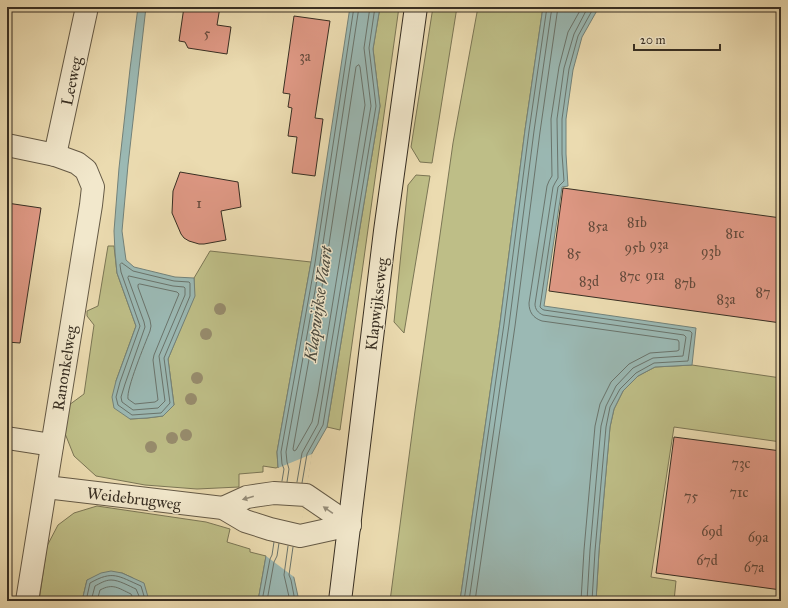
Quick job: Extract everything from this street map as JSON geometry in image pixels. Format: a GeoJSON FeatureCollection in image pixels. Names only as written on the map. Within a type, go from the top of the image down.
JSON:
{"type":"FeatureCollection","features":[{"type":"Feature","properties":{"kind":"street","name":"Leeweg"},"geometry":{"type":"LineString","coordinates":[[55,155],[87,7]]}},
{"type":"Feature","properties":{"kind":"street","name":"Klapwijkseweg"},"geometry":{"type":"LineString","coordinates":[[340,601],[385,231],[416,7]]}},
{"type":"Feature","properties":{"kind":"street","name":"Ranonkelweg"},"geometry":{"type":"LineString","coordinates":[[7,144],[55,155],[77,163],[86,170],[93,187],[27,601]]}},
{"type":"Feature","properties":{"kind":"street"},"geometry":{"type":"LineString","coordinates":[[7,438],[52,446]]}},
{"type":"Feature","properties":{"kind":"street","name":"Weidebrugweg"},"geometry":{"type":"LineString","coordinates":[[46,487],[223,508],[245,521],[300,536],[350,525]]}},
{"type":"Feature","properties":{"kind":"street"},"geometry":{"type":"LineString","coordinates":[[223,508],[247,497],[274,493],[306,495],[350,525]]}},
{"type":"Feature","properties":{"kind":"green space"},"geometry":{"type":"Polygon","coordinates":[[[380,7],[399,7],[340,430],[327,427],[380,106],[373,49],[380,7]]]}},
{"type":"Feature","properties":{"kind":"green space"},"geometry":{"type":"Polygon","coordinates":[[[433,7],[457,7],[432,163],[420,162],[411,147],[433,7]]]}},
{"type":"Feature","properties":{"kind":"green space"},"geometry":{"type":"Polygon","coordinates":[[[478,7],[543,7],[460,601],[390,601],[453,143],[478,7]]]}},
{"type":"Feature","properties":{"kind":"green space"},"geometry":{"type":"Polygon","coordinates":[[[416,175],[430,176],[404,333],[394,322],[408,185],[416,175]]]}},
{"type":"Feature","properties":{"kind":"green space"},"geometry":{"type":"Polygon","coordinates":[[[108,246],[114,246],[117,273],[136,326],[116,381],[130,419],[163,416],[174,405],[168,359],[194,296],[194,278],[210,251],[311,262],[277,452],[278,467],[263,466],[263,472],[239,474],[239,487],[197,489],[145,485],[96,476],[74,456],[64,431],[69,405],[84,394],[94,325],[87,316],[87,311],[98,306],[108,246]]]}},
{"type":"Feature","properties":{"kind":"green space"},"geometry":{"type":"Polygon","coordinates":[[[692,365],[781,378],[781,442],[674,427],[651,577],[676,581],[674,601],[596,601],[610,427],[614,409],[623,391],[638,376],[655,367],[692,365]]]}},
{"type":"Feature","properties":{"kind":"green space"},"geometry":{"type":"Polygon","coordinates":[[[97,506],[206,522],[230,529],[227,542],[250,549],[250,552],[266,556],[258,601],[146,601],[148,597],[133,578],[122,573],[87,580],[82,601],[39,601],[47,546],[58,525],[74,513],[97,506]]]}},
{"type":"Feature","properties":{"kind":"water"},"geometry":{"type":"Polygon","coordinates":[[[138,7],[146,7],[122,231],[126,260],[134,267],[175,277],[194,278],[195,296],[168,359],[174,405],[163,416],[130,419],[114,408],[112,397],[116,381],[136,326],[117,273],[114,231],[119,168],[138,7]]]}},
{"type":"Feature","properties":{"kind":"water","name":"Klapwijkse Vaart"},"geometry":{"type":"Polygon","coordinates":[[[350,7],[380,7],[373,49],[380,106],[327,427],[311,455],[293,575],[299,601],[258,601],[266,556],[268,555],[280,469],[278,467],[277,452],[311,262],[350,7]]]}},
{"type":"Feature","properties":{"kind":"water"},"geometry":{"type":"Polygon","coordinates":[[[543,7],[599,7],[582,37],[573,70],[566,119],[568,186],[562,187],[544,306],[696,328],[692,365],[655,367],[638,376],[623,391],[614,409],[610,427],[596,601],[460,601],[500,323],[525,130],[543,7]]]}},
{"type":"Feature","properties":{"kind":"water"},"geometry":{"type":"Polygon","coordinates":[[[111,571],[122,573],[144,583],[148,597],[146,601],[82,601],[87,580],[101,573],[111,571]]]}},
{"type":"Feature","properties":{"kind":"pier"},"geometry":{"type":"Polygon","coordinates":[[[312,454],[294,577],[266,556],[278,468],[312,454]]]}},
{"type":"Feature","properties":{"kind":"building"},"geometry":{"type":"Polygon","coordinates":[[[184,7],[220,7],[217,25],[231,27],[227,54],[188,48],[185,42],[179,41],[184,7]]]}},
{"type":"Feature","properties":{"kind":"building"},"geometry":{"type":"Polygon","coordinates":[[[294,16],[330,21],[315,118],[323,119],[315,176],[292,173],[297,137],[288,136],[292,108],[288,107],[290,94],[283,93],[294,16]]]}},
{"type":"Feature","properties":{"kind":"building"},"geometry":{"type":"Polygon","coordinates":[[[180,172],[238,182],[241,207],[221,211],[226,240],[199,244],[189,241],[181,234],[172,213],[173,191],[180,172]]]}},
{"type":"Feature","properties":{"kind":"building"},"geometry":{"type":"Polygon","coordinates":[[[563,188],[781,218],[781,323],[549,291],[563,188]]]}},
{"type":"Feature","properties":{"kind":"building"},"geometry":{"type":"Polygon","coordinates":[[[7,203],[41,208],[20,343],[7,342],[7,203]]]}},
{"type":"Feature","properties":{"kind":"building"},"geometry":{"type":"Polygon","coordinates":[[[674,437],[781,451],[781,590],[656,573],[674,437]]]}}]}
